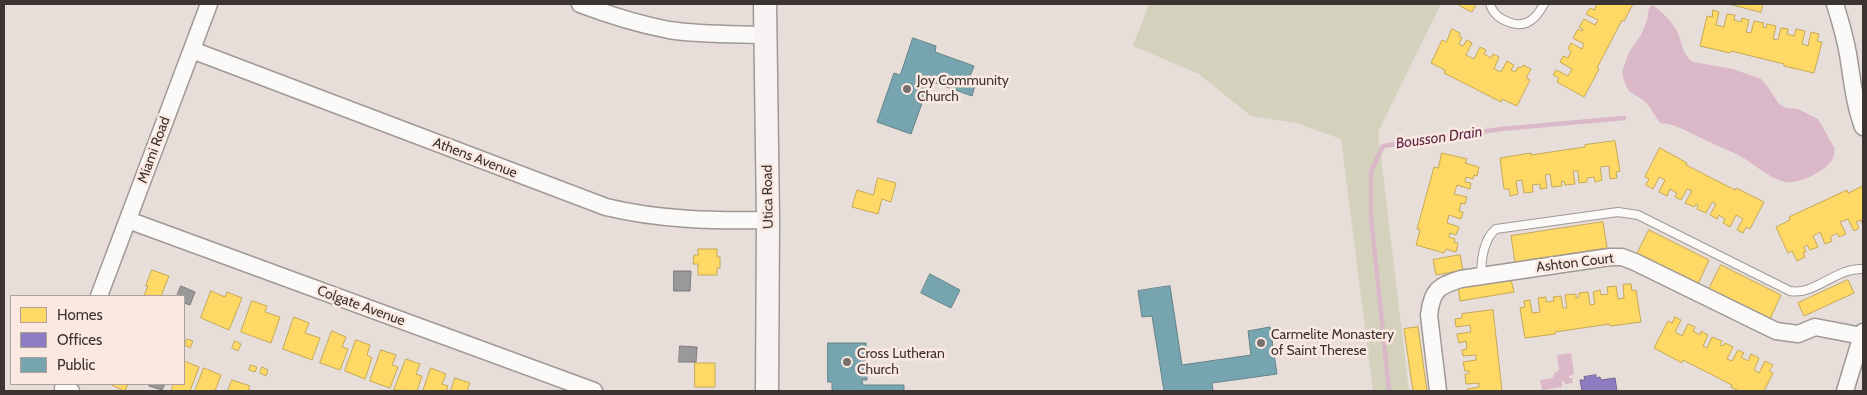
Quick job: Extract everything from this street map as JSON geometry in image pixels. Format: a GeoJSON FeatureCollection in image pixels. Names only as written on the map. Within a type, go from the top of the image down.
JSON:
{"type":"FeatureCollection","features":[{"type":"Feature","properties":{"kind":"main road","name":"Utica Road"},"geometry":{"type":"LineString","coordinates":[[765,4],[768,220],[767,391]]}},
{"type":"Feature","properties":{"kind":"street","name":"Miami Road"},"geometry":{"type":"LineString","coordinates":[[99,295],[209,4]]}},
{"type":"Feature","properties":{"kind":"street"},"geometry":{"type":"LineString","coordinates":[[580,4],[632,22],[671,30],[766,34]]}},
{"type":"Feature","properties":{"kind":"street"},"geometry":{"type":"LineString","coordinates":[[1835,4],[1848,52],[1852,83],[1863,127]]}},
{"type":"Feature","properties":{"kind":"street","name":"Athens Avenue"},"geometry":{"type":"LineString","coordinates":[[192,50],[606,207],[638,215],[664,218],[708,221],[768,220]]}},
{"type":"Feature","properties":{"kind":"street","name":"Colgate Avenue"},"geometry":{"type":"LineString","coordinates":[[128,220],[594,391]]}},
{"type":"Feature","properties":{"kind":"street","name":"Ashton Court"},"geometry":{"type":"LineString","coordinates":[[1438,391],[1429,315],[1437,289],[1446,283],[1482,276],[1610,256],[1622,257],[1776,331],[1798,334],[1815,327],[1862,334]]}},
{"type":"Feature","properties":{"kind":"street"},"geometry":{"type":"LineString","coordinates":[[1845,391],[1862,334]]}},
{"type":"Feature","properties":{"kind":"lane"},"geometry":{"type":"LineString","coordinates":[[1490,4],[1492,12],[1499,18],[1512,25],[1522,25],[1538,16],[1544,4]]}},
{"type":"Feature","properties":{"kind":"lane"},"geometry":{"type":"LineString","coordinates":[[1482,276],[1482,262],[1488,238],[1496,229],[1618,212],[1638,215],[1790,291],[1797,292],[1853,268],[1863,270]]}},
{"type":"Feature","properties":{"kind":"shaded area"},"geometry":{"type":"Polygon","coordinates":[[[1149,4],[1441,4],[1378,132],[1409,391],[1373,391],[1341,139],[1296,123],[1251,116],[1199,74],[1133,46],[1149,4]]]}},
{"type":"Feature","properties":{"kind":"shaded area"},"geometry":{"type":"Polygon","coordinates":[[[1652,5],[1662,12],[1672,24],[1677,31],[1684,52],[1693,62],[1733,69],[1761,79],[1779,104],[1786,108],[1798,109],[1818,119],[1835,149],[1833,159],[1829,164],[1818,173],[1804,179],[1785,182],[1769,175],[1730,151],[1677,127],[1660,123],[1646,102],[1629,91],[1622,72],[1629,52],[1641,35],[1649,8],[1652,5]]]}},
{"type":"Feature","properties":{"kind":"shaded area"},"geometry":{"type":"Polygon","coordinates":[[[1571,353],[1574,374],[1569,376],[1569,378],[1572,378],[1573,383],[1565,384],[1562,381],[1562,387],[1542,390],[1540,380],[1553,378],[1555,372],[1559,369],[1557,355],[1571,353]]]}},
{"type":"Feature","properties":{"kind":"building: Homes"},"geometry":{"type":"Polygon","coordinates":[[[1461,4],[1476,4],[1472,12],[1460,6],[1461,4]]]}},
{"type":"Feature","properties":{"kind":"building: Homes"},"geometry":{"type":"Polygon","coordinates":[[[1597,4],[1633,4],[1624,21],[1622,20],[1584,97],[1557,82],[1559,78],[1553,75],[1556,70],[1568,76],[1572,69],[1560,62],[1563,56],[1568,58],[1571,51],[1568,49],[1571,43],[1582,49],[1584,44],[1573,38],[1578,29],[1582,31],[1583,29],[1579,27],[1584,19],[1595,25],[1598,20],[1586,14],[1590,8],[1594,10],[1597,4]]]}},
{"type":"Feature","properties":{"kind":"building: Homes"},"geometry":{"type":"Polygon","coordinates":[[[1729,4],[1763,4],[1761,12],[1729,4]]]}},
{"type":"Feature","properties":{"kind":"building: Homes"},"geometry":{"type":"Polygon","coordinates":[[[1713,10],[1719,12],[1716,25],[1724,27],[1727,14],[1735,15],[1734,20],[1741,22],[1742,18],[1749,20],[1746,32],[1751,33],[1754,21],[1764,23],[1763,27],[1766,28],[1767,24],[1776,26],[1773,39],[1778,40],[1781,28],[1788,29],[1787,34],[1794,36],[1796,29],[1805,31],[1802,44],[1808,46],[1811,32],[1819,34],[1817,41],[1822,42],[1814,73],[1731,51],[1730,53],[1700,46],[1707,16],[1712,17],[1713,10]]]}},
{"type":"Feature","properties":{"kind":"building: Homes"},"geometry":{"type":"Polygon","coordinates":[[[1452,29],[1460,33],[1459,36],[1462,38],[1459,44],[1463,46],[1467,40],[1472,43],[1466,55],[1474,59],[1480,47],[1486,50],[1484,54],[1491,58],[1493,54],[1499,57],[1494,69],[1501,72],[1507,61],[1514,65],[1511,70],[1515,72],[1518,67],[1521,68],[1523,65],[1531,69],[1526,78],[1530,80],[1517,106],[1502,99],[1501,102],[1444,73],[1445,70],[1431,63],[1442,40],[1446,42],[1452,29]]]}},
{"type":"Feature","properties":{"kind":"building: Homes"},"geometry":{"type":"Polygon","coordinates":[[[1615,141],[1620,171],[1616,172],[1617,178],[1610,179],[1609,166],[1600,167],[1602,180],[1595,182],[1594,177],[1587,178],[1587,182],[1579,183],[1578,171],[1573,171],[1575,184],[1565,185],[1564,181],[1561,182],[1562,186],[1552,187],[1550,174],[1545,175],[1547,188],[1540,189],[1540,184],[1532,185],[1533,192],[1524,193],[1522,180],[1516,181],[1518,194],[1510,196],[1509,189],[1504,189],[1500,158],[1531,153],[1531,155],[1615,141]]]}},
{"type":"Feature","properties":{"kind":"building: Homes"},"geometry":{"type":"Polygon","coordinates":[[[1660,148],[1687,163],[1686,165],[1735,190],[1736,188],[1764,202],[1750,229],[1746,227],[1743,233],[1737,230],[1743,219],[1736,215],[1730,227],[1723,223],[1725,219],[1719,215],[1717,219],[1710,215],[1716,204],[1712,202],[1706,213],[1697,209],[1698,205],[1696,204],[1694,207],[1685,203],[1692,191],[1687,189],[1681,200],[1675,197],[1677,193],[1670,189],[1667,196],[1659,192],[1665,180],[1659,177],[1653,189],[1646,185],[1649,179],[1645,177],[1660,148]]]}},
{"type":"Feature","properties":{"kind":"building: Homes"},"geometry":{"type":"Polygon","coordinates":[[[1442,153],[1467,159],[1465,163],[1479,167],[1477,176],[1474,175],[1473,179],[1466,177],[1465,182],[1471,183],[1470,189],[1457,185],[1454,194],[1467,197],[1465,204],[1461,203],[1459,211],[1463,212],[1461,219],[1449,215],[1447,223],[1459,227],[1456,235],[1450,233],[1449,237],[1455,239],[1454,242],[1458,243],[1456,252],[1446,249],[1444,253],[1416,245],[1420,230],[1417,229],[1434,167],[1438,168],[1442,153]]]}},
{"type":"Feature","properties":{"kind":"building: Homes"},"geometry":{"type":"Polygon","coordinates":[[[878,178],[896,183],[891,202],[882,199],[878,214],[852,207],[857,190],[873,195],[878,178]]]}},
{"type":"Feature","properties":{"kind":"building: Homes"},"geometry":{"type":"Polygon","coordinates":[[[1863,186],[1863,226],[1861,220],[1856,222],[1859,228],[1854,231],[1848,219],[1840,222],[1846,234],[1839,237],[1837,233],[1830,237],[1832,241],[1825,244],[1820,232],[1813,236],[1818,247],[1810,250],[1807,245],[1804,247],[1806,252],[1803,253],[1805,257],[1797,261],[1792,251],[1788,253],[1776,227],[1790,220],[1789,217],[1847,190],[1848,193],[1863,186]]]}},
{"type":"Feature","properties":{"kind":"building: Homes"},"geometry":{"type":"Polygon","coordinates":[[[1603,222],[1607,248],[1515,262],[1511,236],[1603,222]]]}},
{"type":"Feature","properties":{"kind":"building: Homes"},"geometry":{"type":"Polygon","coordinates":[[[1649,230],[1709,260],[1698,284],[1637,254],[1649,230]]]}},
{"type":"Feature","properties":{"kind":"building: Homes"},"geometry":{"type":"Polygon","coordinates":[[[698,249],[717,249],[717,257],[720,257],[720,268],[717,268],[717,275],[698,275],[698,264],[693,264],[694,255],[698,255],[698,249]]]}},
{"type":"Feature","properties":{"kind":"building: Homes"},"geometry":{"type":"Polygon","coordinates":[[[1460,255],[1463,270],[1436,275],[1433,260],[1460,255]]]}},
{"type":"Feature","properties":{"kind":"building: Homes"},"geometry":{"type":"Polygon","coordinates":[[[1721,265],[1781,295],[1770,319],[1709,289],[1721,265]]]}},
{"type":"Feature","properties":{"kind":"building: Homes"},"geometry":{"type":"Polygon","coordinates":[[[152,270],[169,276],[161,295],[144,295],[148,286],[146,286],[152,270]]]}},
{"type":"Feature","properties":{"kind":"building: Homes"},"geometry":{"type":"Polygon","coordinates":[[[1511,279],[1514,292],[1460,301],[1458,287],[1511,279]]]}},
{"type":"Feature","properties":{"kind":"building: Homes"},"geometry":{"type":"Polygon","coordinates":[[[1848,280],[1854,293],[1804,316],[1798,303],[1848,280]]]}},
{"type":"Feature","properties":{"kind":"building: Homes"},"geometry":{"type":"Polygon","coordinates":[[[1631,284],[1632,291],[1636,290],[1641,322],[1610,326],[1609,324],[1525,338],[1520,308],[1525,307],[1524,301],[1530,300],[1532,313],[1540,312],[1538,298],[1546,297],[1546,302],[1554,301],[1553,297],[1561,296],[1563,308],[1567,308],[1565,295],[1576,294],[1576,298],[1579,297],[1579,293],[1588,292],[1590,305],[1595,304],[1593,292],[1600,290],[1601,295],[1608,294],[1607,287],[1616,286],[1618,299],[1624,298],[1623,285],[1631,284]]]}},
{"type":"Feature","properties":{"kind":"building: Homes"},"geometry":{"type":"Polygon","coordinates":[[[211,291],[225,297],[227,292],[242,298],[229,330],[201,318],[211,291]]]}},
{"type":"Feature","properties":{"kind":"building: Homes"},"geometry":{"type":"Polygon","coordinates":[[[252,301],[267,306],[265,312],[280,317],[271,343],[241,332],[252,301]]]}},
{"type":"Feature","properties":{"kind":"building: Homes"},"geometry":{"type":"Polygon","coordinates":[[[1493,310],[1502,391],[1468,391],[1467,389],[1479,387],[1479,383],[1466,384],[1465,374],[1469,374],[1469,371],[1465,371],[1463,362],[1476,360],[1476,355],[1463,356],[1462,350],[1467,349],[1466,341],[1459,343],[1457,334],[1471,332],[1470,325],[1456,327],[1455,319],[1462,318],[1462,314],[1493,310]]]}},
{"type":"Feature","properties":{"kind":"building: Homes"},"geometry":{"type":"Polygon","coordinates":[[[294,317],[309,323],[305,333],[320,338],[312,360],[283,349],[294,317]]]}},
{"type":"Feature","properties":{"kind":"building: Homes"},"geometry":{"type":"Polygon","coordinates":[[[1675,317],[1681,320],[1675,332],[1682,336],[1688,324],[1695,327],[1693,331],[1700,335],[1701,331],[1708,335],[1703,346],[1707,348],[1712,337],[1722,341],[1720,345],[1723,346],[1725,343],[1733,347],[1727,359],[1732,361],[1738,350],[1744,353],[1741,357],[1748,361],[1751,354],[1759,358],[1754,370],[1759,373],[1765,361],[1773,365],[1769,371],[1773,373],[1764,391],[1739,391],[1731,387],[1732,385],[1683,360],[1682,363],[1654,348],[1668,321],[1672,323],[1675,317]]]}},
{"type":"Feature","properties":{"kind":"building: Homes"},"geometry":{"type":"Polygon","coordinates":[[[1418,327],[1427,391],[1413,391],[1404,329],[1418,327]]]}},
{"type":"Feature","properties":{"kind":"building: Homes"},"geometry":{"type":"Polygon","coordinates":[[[332,331],[346,337],[342,347],[348,349],[340,370],[320,363],[332,331]]]}},
{"type":"Feature","properties":{"kind":"building: Homes"},"geometry":{"type":"Polygon","coordinates":[[[187,339],[193,341],[190,348],[185,345],[187,339]]]}},
{"type":"Feature","properties":{"kind":"building: Homes"},"geometry":{"type":"Polygon","coordinates":[[[356,340],[370,345],[367,355],[372,358],[365,379],[345,371],[356,340]]]}},
{"type":"Feature","properties":{"kind":"building: Homes"},"geometry":{"type":"Polygon","coordinates":[[[235,341],[241,344],[238,351],[232,348],[235,341]]]}},
{"type":"Feature","properties":{"kind":"building: Homes"},"geometry":{"type":"Polygon","coordinates":[[[381,350],[396,355],[392,365],[398,367],[390,388],[370,381],[381,350]]]}},
{"type":"Feature","properties":{"kind":"building: Homes"},"geometry":{"type":"Polygon","coordinates":[[[406,359],[420,364],[416,374],[422,376],[417,391],[394,390],[406,359]]]}},
{"type":"Feature","properties":{"kind":"building: Homes"},"geometry":{"type":"Polygon","coordinates":[[[185,361],[199,367],[190,391],[171,391],[173,385],[185,385],[185,361]]]}},
{"type":"Feature","properties":{"kind":"building: Homes"},"geometry":{"type":"Polygon","coordinates":[[[695,363],[715,363],[715,387],[695,387],[695,363]]]}},
{"type":"Feature","properties":{"kind":"building: Homes"},"geometry":{"type":"Polygon","coordinates":[[[251,365],[257,367],[255,372],[249,370],[251,365]]]}},
{"type":"Feature","properties":{"kind":"building: Homes"},"geometry":{"type":"Polygon","coordinates":[[[262,367],[268,370],[266,376],[260,373],[262,367]]]}},
{"type":"Feature","properties":{"kind":"building: Homes"},"geometry":{"type":"Polygon","coordinates":[[[204,368],[221,375],[215,391],[195,391],[204,368]]]}},
{"type":"Feature","properties":{"kind":"building: Homes"},"geometry":{"type":"Polygon","coordinates":[[[431,368],[446,374],[442,384],[448,386],[446,391],[423,391],[431,368]]]}},
{"type":"Feature","properties":{"kind":"building: Homes"},"geometry":{"type":"Polygon","coordinates":[[[455,378],[470,383],[467,391],[451,391],[455,378]]]}},
{"type":"Feature","properties":{"kind":"building: Homes"},"geometry":{"type":"Polygon","coordinates":[[[232,380],[250,386],[248,391],[228,391],[232,380]]]}},
{"type":"Feature","properties":{"kind":"building: Homes"},"geometry":{"type":"Polygon","coordinates":[[[112,385],[128,385],[125,391],[112,385]]]}},
{"type":"Feature","properties":{"kind":"building: Offices"},"geometry":{"type":"Polygon","coordinates":[[[1596,375],[1596,378],[1600,377],[1601,380],[1615,378],[1617,391],[1582,391],[1580,380],[1585,380],[1584,377],[1596,375]]]}},
{"type":"Feature","properties":{"kind":"building: Public","name":"Joy Community Church"},"geometry":{"type":"Polygon","coordinates":[[[913,38],[936,46],[935,52],[974,66],[969,79],[976,82],[972,96],[930,81],[911,134],[877,122],[894,73],[900,75],[913,38]]]}},
{"type":"Feature","properties":{"kind":"building: Public"},"geometry":{"type":"Polygon","coordinates":[[[930,274],[960,290],[951,308],[921,293],[930,274]]]}},
{"type":"Feature","properties":{"kind":"building: Public","name":"Carmelite Monastery of Saint Therese"},"geometry":{"type":"Polygon","coordinates":[[[1170,286],[1182,365],[1251,355],[1248,331],[1270,327],[1277,374],[1212,383],[1213,391],[1164,391],[1152,316],[1142,317],[1138,291],[1170,286]]]}},
{"type":"Feature","properties":{"kind":"building: Public","name":"Cross Lutheran Church"},"geometry":{"type":"Polygon","coordinates":[[[828,343],[866,343],[867,380],[862,380],[863,385],[904,385],[904,391],[832,391],[832,382],[828,382],[828,343]]]}},
{"type":"Feature","properties":{"kind":"building: Industry"},"geometry":{"type":"Polygon","coordinates":[[[674,271],[691,271],[690,291],[674,291],[674,271]]]}},
{"type":"Feature","properties":{"kind":"building: Industry"},"geometry":{"type":"Polygon","coordinates":[[[181,286],[195,292],[190,305],[185,303],[185,295],[177,295],[181,286]]]}},
{"type":"Feature","properties":{"kind":"building: Industry"},"geometry":{"type":"Polygon","coordinates":[[[680,346],[697,347],[696,362],[679,362],[680,346]]]}},
{"type":"Feature","properties":{"kind":"building: Industry"},"geometry":{"type":"Polygon","coordinates":[[[150,385],[164,385],[162,390],[150,385]]]}},
{"type":"Feature","properties":{"kind":"waterway","name":"Bousson Drain"},"geometry":{"type":"LineString","coordinates":[[1389,391],[1371,216],[1371,171],[1383,146],[1501,129],[1624,118]]}},
{"type":"Feature","properties":{"kind":"place","name":"Joy Community Church"},"geometry":{"type":"Point","coordinates":[907,89]}},
{"type":"Feature","properties":{"kind":"place","name":"Carmelite Monastery of Saint Therese"},"geometry":{"type":"Point","coordinates":[1261,343]}},
{"type":"Feature","properties":{"kind":"place","name":"Cross Lutheran Church"},"geometry":{"type":"Point","coordinates":[847,362]}}]}
